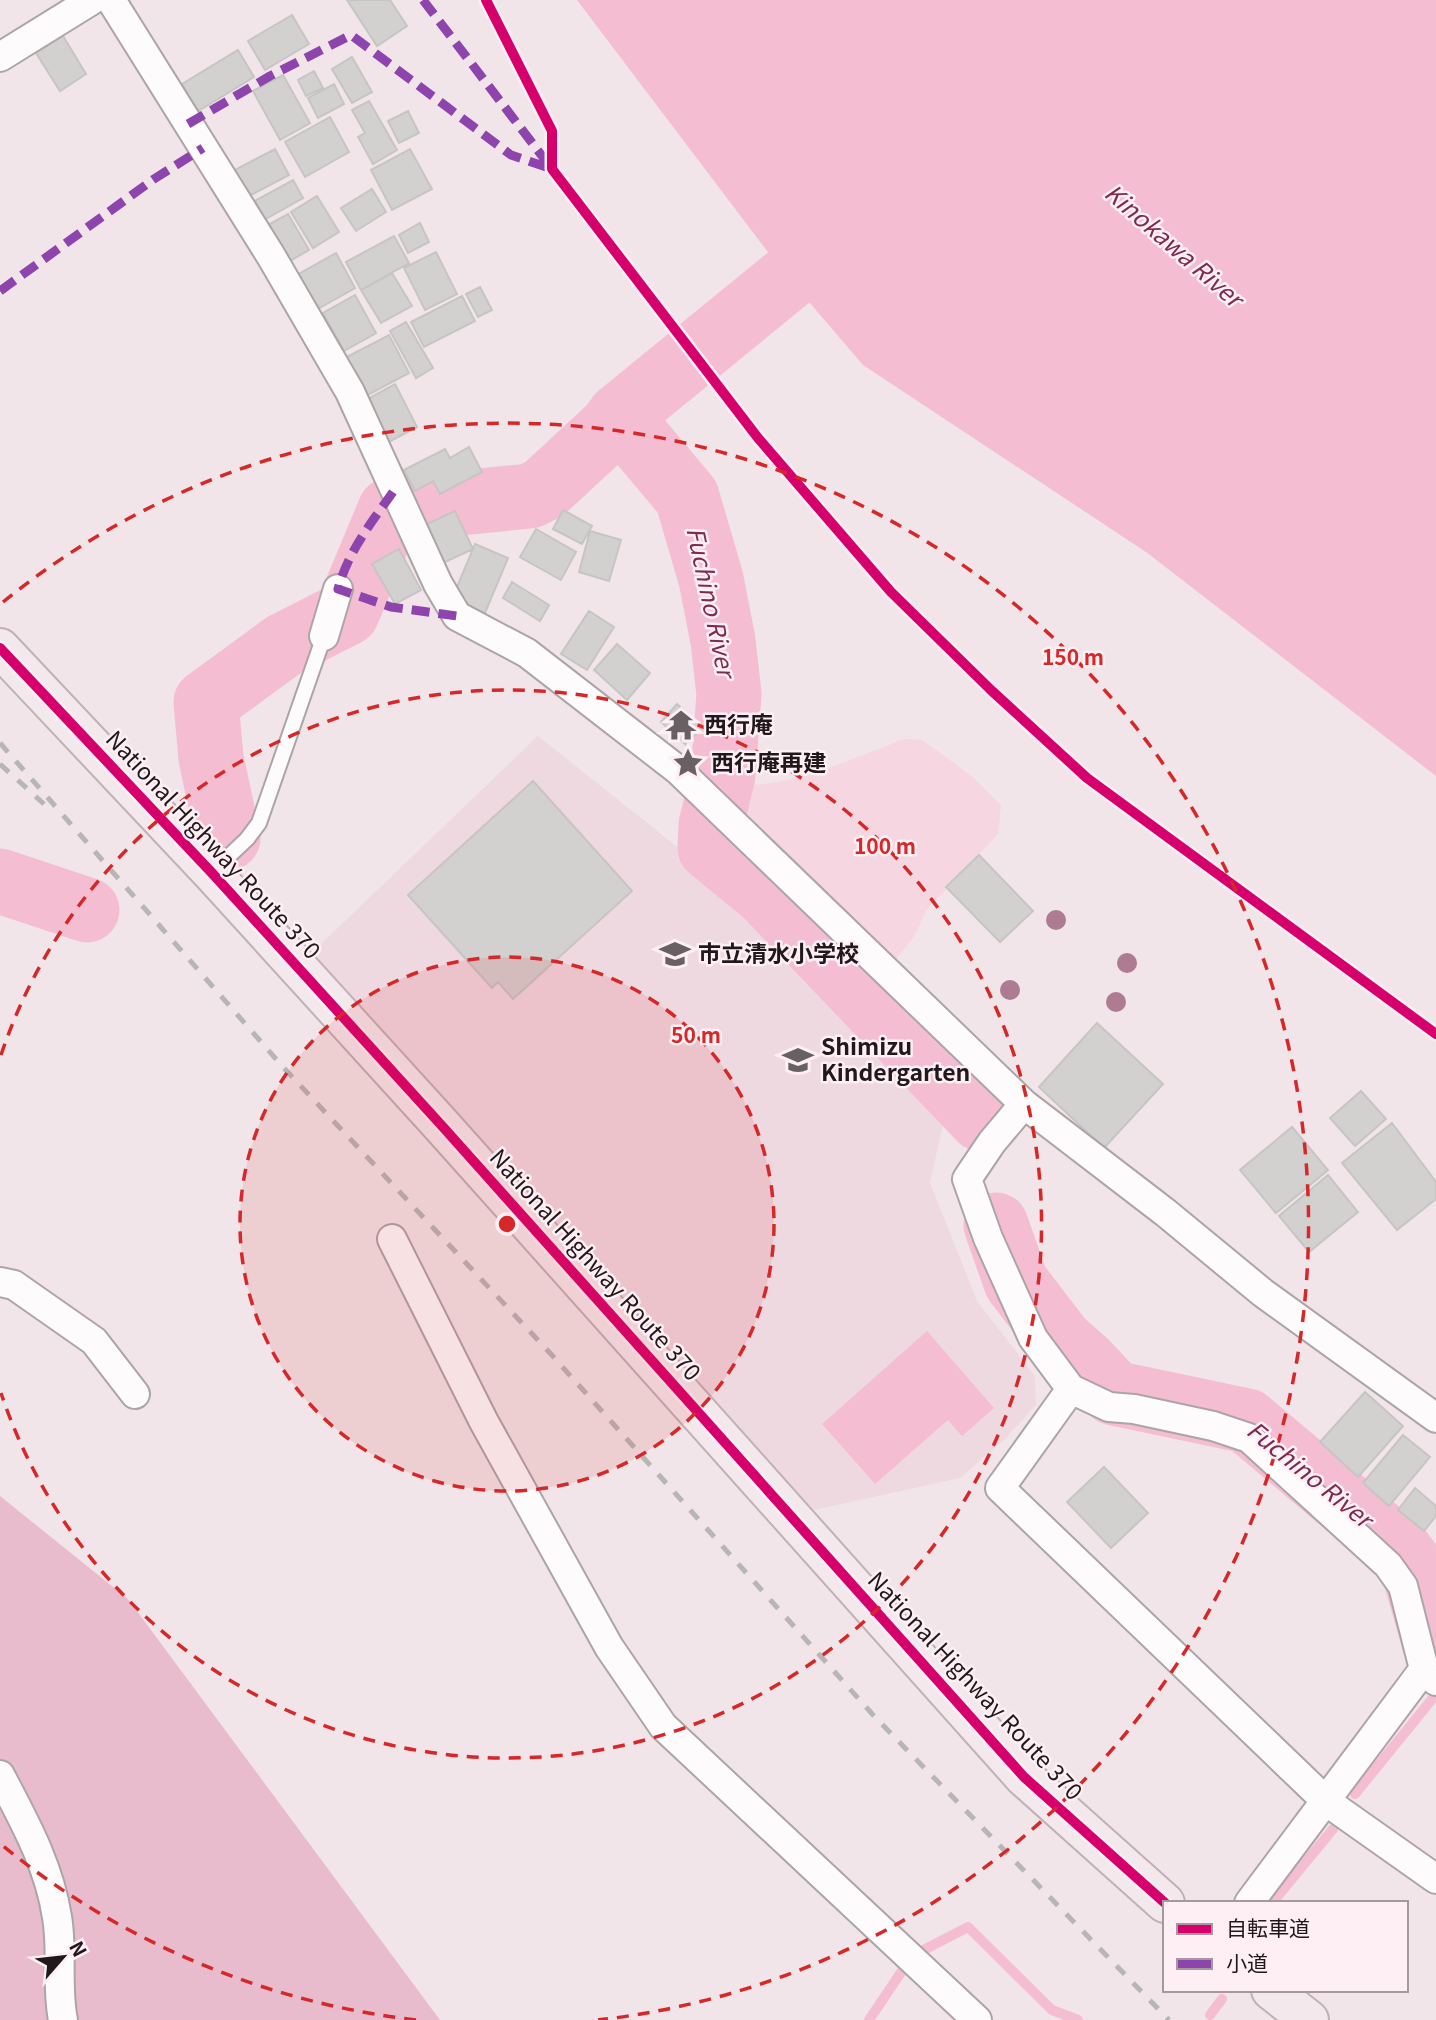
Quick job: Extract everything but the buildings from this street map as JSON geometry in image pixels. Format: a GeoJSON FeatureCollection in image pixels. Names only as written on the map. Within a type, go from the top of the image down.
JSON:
{"type":"FeatureCollection","features":[{"type":"Feature","properties":{"kind":"highway","name":"National Highway Route 370"},"geometry":{"type":"LineString","coordinates":[[0,648],[212,873],[1024,1777],[1163,1901]]}},
{"type":"Feature","properties":{"kind":"highway"},"geometry":{"type":"LineString","coordinates":[[1274,1992],[1309,2020]]}},
{"type":"Feature","properties":{"kind":"street"},"geometry":{"type":"LineString","coordinates":[[0,57],[92,0]]}},
{"type":"Feature","properties":{"kind":"street"},"geometry":{"type":"LineString","coordinates":[[111,0],[271,256],[350,392],[438,584],[457,616],[527,653],[678,770],[1024,1104],[1166,1213],[1263,1293],[1436,1418]]}},
{"type":"Feature","properties":{"kind":"street"},"geometry":{"type":"LineString","coordinates":[[324,636],[336,595]]}},
{"type":"Feature","properties":{"kind":"street"},"geometry":{"type":"LineString","coordinates":[[1024,1104],[992,1142],[967,1179],[988,1238],[1033,1338],[1071,1389],[1109,1407],[1134,1409],[1213,1426],[1249,1438],[1388,1565],[1403,1586],[1430,1675],[1296,1837],[1250,1901]]}},
{"type":"Feature","properties":{"kind":"street"},"geometry":{"type":"LineString","coordinates":[[392,1239],[484,1422],[609,1647],[663,1726],[977,2020]]}},
{"type":"Feature","properties":{"kind":"street"},"geometry":{"type":"LineString","coordinates":[[0,1282],[14,1285],[94,1341],[135,1394]]}},
{"type":"Feature","properties":{"kind":"street"},"geometry":{"type":"LineString","coordinates":[[1071,1389],[1000,1488],[1326,1802],[1436,1880]]}},
{"type":"Feature","properties":{"kind":"street"},"geometry":{"type":"LineString","coordinates":[[0,1776],[41,1853],[54,1905],[63,2020]]}},
{"type":"Feature","properties":{"kind":"lane"},"geometry":{"type":"LineString","coordinates":[[212,873],[247,839],[259,823],[324,636]]}},
{"type":"Feature","properties":{"kind":"shaded area"},"geometry":{"type":"Polygon","coordinates":[[[538,736],[690,857],[889,1052],[943,1124],[930,1183],[977,1301],[1035,1376],[1036,1405],[1007,1437],[960,1478],[814,1510],[424,1107],[297,967],[538,736]]]}},
{"type":"Feature","properties":{"kind":"shaded area"},"geometry":{"type":"Polygon","coordinates":[[[904,739],[922,740],[973,777],[1001,805],[998,834],[927,909],[913,938],[892,964],[736,811],[744,784],[761,784],[802,776],[904,739]]]}},
{"type":"Feature","properties":{"kind":"shaded area"},"geometry":{"type":"Polygon","coordinates":[[[0,1496],[128,1599],[440,2020],[0,2020],[0,1496]]]}},
{"type":"Feature","properties":{"kind":"water","name":"Kinokawa River"},"geometry":{"type":"Polygon","coordinates":[[[577,0],[1436,0],[1436,776],[1146,552],[863,365],[780,268],[577,0]]]}},
{"type":"Feature","properties":{"kind":"water"},"geometry":{"type":"Polygon","coordinates":[[[927,1331],[994,1408],[962,1436],[948,1420],[875,1484],[822,1424],[927,1331]]]}},
{"type":"Feature","properties":{"kind":"waterway"},"geometry":{"type":"LineString","coordinates":[[228,838],[211,758],[206,702],[284,645],[347,613],[390,510],[530,496],[544,489],[611,427],[619,416],[858,221]]}},
{"type":"Feature","properties":{"kind":"waterway","name":"Fuchino River"},"geometry":{"type":"LineString","coordinates":[[619,416],[687,497],[711,579],[723,641],[729,694],[723,775],[711,825],[710,848],[765,893],[981,1119]]}},
{"type":"Feature","properties":{"kind":"waterway"},"geometry":{"type":"LineString","coordinates":[[0,881],[87,910]]}},
{"type":"Feature","properties":{"kind":"waterway","name":"Fuchino River"},"geometry":{"type":"LineString","coordinates":[[996,1225],[1016,1282],[1061,1341],[1114,1393],[1247,1421],[1398,1548],[1413,1568],[1436,1648]]}},
{"type":"Feature","properties":{"kind":"waterway"},"geometry":{"type":"LineString","coordinates":[[1355,1794],[1433,1698]]}},
{"type":"Feature","properties":{"kind":"waterway"},"geometry":{"type":"LineString","coordinates":[[1274,1901],[1333,1829]]}},
{"type":"Feature","properties":{"kind":"waterway"},"geometry":{"type":"LineString","coordinates":[[869,2020],[912,1956],[968,1927],[1052,2010],[1078,2020]]}},
{"type":"Feature","properties":{"kind":"waterway"},"geometry":{"type":"LineString","coordinates":[[1210,2015],[1222,1999]]}},
{"type":"Feature","properties":{"kind":"railway"},"geometry":{"type":"LineString","coordinates":[[0,743],[283,1067],[550,1353],[874,1716],[1169,2020]]}},
{"type":"Feature","properties":{"kind":"railway"},"geometry":{"type":"LineString","coordinates":[[0,764],[44,804]]}},
{"type":"Feature","properties":{"kind":"marked path"},"geometry":{"type":"LineString","coordinates":[[423,0],[552,169]]}},
{"type":"Feature","properties":{"kind":"marked path"},"geometry":{"type":"LineString","coordinates":[[188,124],[270,76],[351,35],[511,155],[552,169]]}},
{"type":"Feature","properties":{"kind":"marked path"},"geometry":{"type":"LineString","coordinates":[[0,291],[154,179],[203,148]]}},
{"type":"Feature","properties":{"kind":"marked path"},"geometry":{"type":"LineString","coordinates":[[393,492],[354,550],[338,589],[391,607],[457,616]]}},
{"type":"Feature","properties":{"kind":"cycle path"},"geometry":{"type":"LineString","coordinates":[[486,0],[552,131],[552,169],[758,438],[891,592],[992,691],[1087,778],[1436,1034]]}},
{"type":"Feature","properties":{"kind":"cycle path"},"geometry":{"type":"LineString","coordinates":[[0,648],[212,873],[443,1127],[1024,1777],[1163,1901]]}},
{"type":"Feature","properties":{"kind":"place","name":"西行庵"},"geometry":{"type":"Point","coordinates":[681,725]}},
{"type":"Feature","properties":{"kind":"place","name":"西行庵再建"},"geometry":{"type":"Point","coordinates":[688,763]}},
{"type":"Feature","properties":{"kind":"place","name":"市立清水小学校"},"geometry":{"type":"Point","coordinates":[675,954]}},
{"type":"Feature","properties":{"kind":"place","name":"Shimizu Kindergarten"},"geometry":{"type":"Point","coordinates":[798,1060]}}]}
